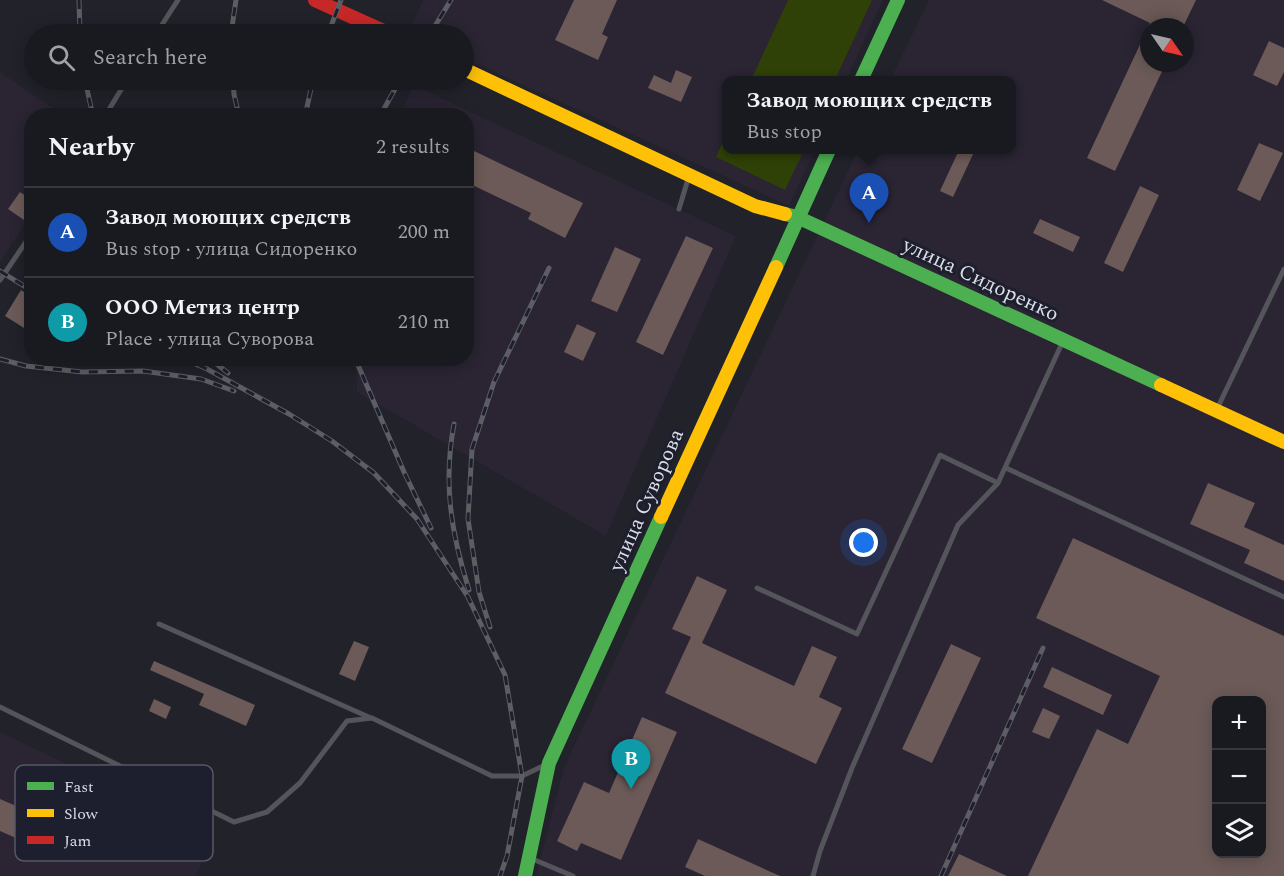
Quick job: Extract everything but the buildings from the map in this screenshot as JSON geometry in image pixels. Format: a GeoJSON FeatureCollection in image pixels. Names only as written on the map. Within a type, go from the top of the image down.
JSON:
{"type":"FeatureCollection","features":[{"type":"Feature","properties":{"kind":"street"},"geometry":{"type":"LineString","coordinates":[[315,0],[368,24]]}},
{"type":"Feature","properties":{"kind":"street"},"geometry":{"type":"LineString","coordinates":[[863,76],[898,0]]}},
{"type":"Feature","properties":{"kind":"street","name":"улица Сидоренко"},"geometry":{"type":"LineString","coordinates":[[474,74],[755,206],[797,218],[1284,442]]}},
{"type":"Feature","properties":{"kind":"street","name":"улица Суворова"},"geometry":{"type":"LineString","coordinates":[[525,876],[549,763],[827,154]]}},
{"type":"Feature","properties":{"kind":"lane"},"geometry":{"type":"LineString","coordinates":[[162,24],[178,0]]}},
{"type":"Feature","properties":{"kind":"lane"},"geometry":{"type":"LineString","coordinates":[[110,108],[122,90]]}},
{"type":"Feature","properties":{"kind":"lane"},"geometry":{"type":"LineString","coordinates":[[679,209],[690,175]]}},
{"type":"Feature","properties":{"kind":"lane"},"geometry":{"type":"LineString","coordinates":[[0,280],[24,245]]}},
{"type":"Feature","properties":{"kind":"lane"},"geometry":{"type":"LineString","coordinates":[[1217,411],[1284,269]]}},
{"type":"Feature","properties":{"kind":"lane"},"geometry":{"type":"LineString","coordinates":[[813,876],[820,851],[852,768],[958,525],[998,483],[1064,340]]}},
{"type":"Feature","properties":{"kind":"lane"},"geometry":{"type":"LineString","coordinates":[[757,588],[857,634],[940,455],[998,483]]}},
{"type":"Feature","properties":{"kind":"lane"},"geometry":{"type":"LineString","coordinates":[[1006,468],[1284,597]]}},
{"type":"Feature","properties":{"kind":"lane"},"geometry":{"type":"LineString","coordinates":[[159,624],[372,718],[492,776],[522,776],[549,763]]}},
{"type":"Feature","properties":{"kind":"lane"},"geometry":{"type":"LineString","coordinates":[[0,708],[117,765]]}},
{"type":"Feature","properties":{"kind":"lane"},"geometry":{"type":"LineString","coordinates":[[213,812],[234,822],[267,812],[300,783],[347,721],[372,718]]}},
{"type":"Feature","properties":{"kind":"lane"},"geometry":{"type":"LineString","coordinates":[[529,858],[573,876]]}},
{"type":"Feature","properties":{"kind":"shaded area"},"geometry":{"type":"Polygon","coordinates":[[[423,0],[883,0],[848,76],[722,76],[722,154],[813,154],[789,206],[474,63],[474,24],[412,24],[423,0]]]}},
{"type":"Feature","properties":{"kind":"shaded area"},"geometry":{"type":"Polygon","coordinates":[[[929,0],[1284,0],[1284,876],[536,876],[564,767],[856,154],[1016,154],[1016,76],[892,76],[929,0]]]}},
{"type":"Feature","properties":{"kind":"shaded area"},"geometry":{"type":"Polygon","coordinates":[[[0,72],[53,108],[24,108],[24,225],[0,262],[0,72]]]}},
{"type":"Feature","properties":{"kind":"shaded area"},"geometry":{"type":"Polygon","coordinates":[[[411,90],[424,90],[462,108],[404,108],[411,90]]]}},
{"type":"Feature","properties":{"kind":"shaded area"},"geometry":{"type":"Polygon","coordinates":[[[474,114],[736,236],[606,536],[357,392],[356,366],[474,366],[474,114]]]}},
{"type":"Feature","properties":{"kind":"shaded area"},"geometry":{"type":"Polygon","coordinates":[[[0,732],[69,765],[15,765],[15,861],[202,861],[196,876],[0,876],[0,732]]]}},
{"type":"Feature","properties":{"kind":"green space"},"geometry":{"type":"Polygon","coordinates":[[[788,0],[872,0],[837,76],[753,76],[788,0]]]}},
{"type":"Feature","properties":{"kind":"green space"},"geometry":{"type":"Polygon","coordinates":[[[722,144],[722,154],[802,154],[785,190],[716,157],[722,144]]]}},
{"type":"Feature","properties":{"kind":"railway"},"geometry":{"type":"LineString","coordinates":[[79,0],[80,24]]}},
{"type":"Feature","properties":{"kind":"railway"},"geometry":{"type":"LineString","coordinates":[[232,24],[236,0]]}},
{"type":"Feature","properties":{"kind":"railway"},"geometry":{"type":"LineString","coordinates":[[332,24],[341,0]]}},
{"type":"Feature","properties":{"kind":"railway"},"geometry":{"type":"LineString","coordinates":[[436,24],[451,0]]}},
{"type":"Feature","properties":{"kind":"railway"},"geometry":{"type":"LineString","coordinates":[[87,90],[91,108]]}},
{"type":"Feature","properties":{"kind":"railway"},"geometry":{"type":"LineString","coordinates":[[234,90],[237,108]]}},
{"type":"Feature","properties":{"kind":"railway"},"geometry":{"type":"LineString","coordinates":[[307,108],[311,90]]}},
{"type":"Feature","properties":{"kind":"railway"},"geometry":{"type":"LineString","coordinates":[[384,108],[394,90]]}},
{"type":"Feature","properties":{"kind":"railway"},"geometry":{"type":"LineString","coordinates":[[490,627],[479,592],[468,519],[472,449],[494,382],[549,268]]}},
{"type":"Feature","properties":{"kind":"railway"},"geometry":{"type":"LineString","coordinates":[[0,271],[24,286]]}},
{"type":"Feature","properties":{"kind":"railway"},"geometry":{"type":"LineString","coordinates":[[0,359],[24,365]]}},
{"type":"Feature","properties":{"kind":"railway"},"geometry":{"type":"LineString","coordinates":[[26,366],[82,372],[143,371],[201,379],[234,391]]}},
{"type":"Feature","properties":{"kind":"railway"},"geometry":{"type":"LineString","coordinates":[[200,366],[289,414],[332,441],[374,473],[417,519],[468,597],[505,675],[522,776],[507,856],[500,876]]}},
{"type":"Feature","properties":{"kind":"railway"},"geometry":{"type":"LineString","coordinates":[[219,366],[228,373]]}},
{"type":"Feature","properties":{"kind":"railway"},"geometry":{"type":"LineString","coordinates":[[358,366],[431,528]]}},
{"type":"Feature","properties":{"kind":"railway"},"geometry":{"type":"LineString","coordinates":[[454,424],[449,487],[453,528],[469,590]]}},
{"type":"Feature","properties":{"kind":"railway"},"geometry":{"type":"LineString","coordinates":[[941,876],[1043,648]]}},
{"type":"Feature","properties":{"kind":"traffic: fast"},"geometry":{"type":"LineString","coordinates":[[863,76],[898,0]]}},
{"type":"Feature","properties":{"kind":"traffic: fast"},"geometry":{"type":"LineString","coordinates":[[776,267],[827,154]]}},
{"type":"Feature","properties":{"kind":"traffic: fast"},"geometry":{"type":"LineString","coordinates":[[785,214],[797,217],[1161,385]]}},
{"type":"Feature","properties":{"kind":"traffic: fast"},"geometry":{"type":"LineString","coordinates":[[525,876],[549,763],[661,517]]}},
{"type":"Feature","properties":{"kind":"traffic: slow"},"geometry":{"type":"LineString","coordinates":[[474,74],[755,206],[785,214]]}},
{"type":"Feature","properties":{"kind":"traffic: slow"},"geometry":{"type":"LineString","coordinates":[[661,517],[776,267]]}},
{"type":"Feature","properties":{"kind":"traffic: slow"},"geometry":{"type":"LineString","coordinates":[[1161,385],[1284,442]]}},
{"type":"Feature","properties":{"kind":"traffic: jam"},"geometry":{"type":"LineString","coordinates":[[315,0],[368,24]]}},
{"type":"Feature","properties":{"kind":"place","name":"Завод моющих средств"},"geometry":{"type":"Point","coordinates":[869,223]}},
{"type":"Feature","properties":{"kind":"place","name":"ООО Метиз центр"},"geometry":{"type":"Point","coordinates":[631,789]}}]}
